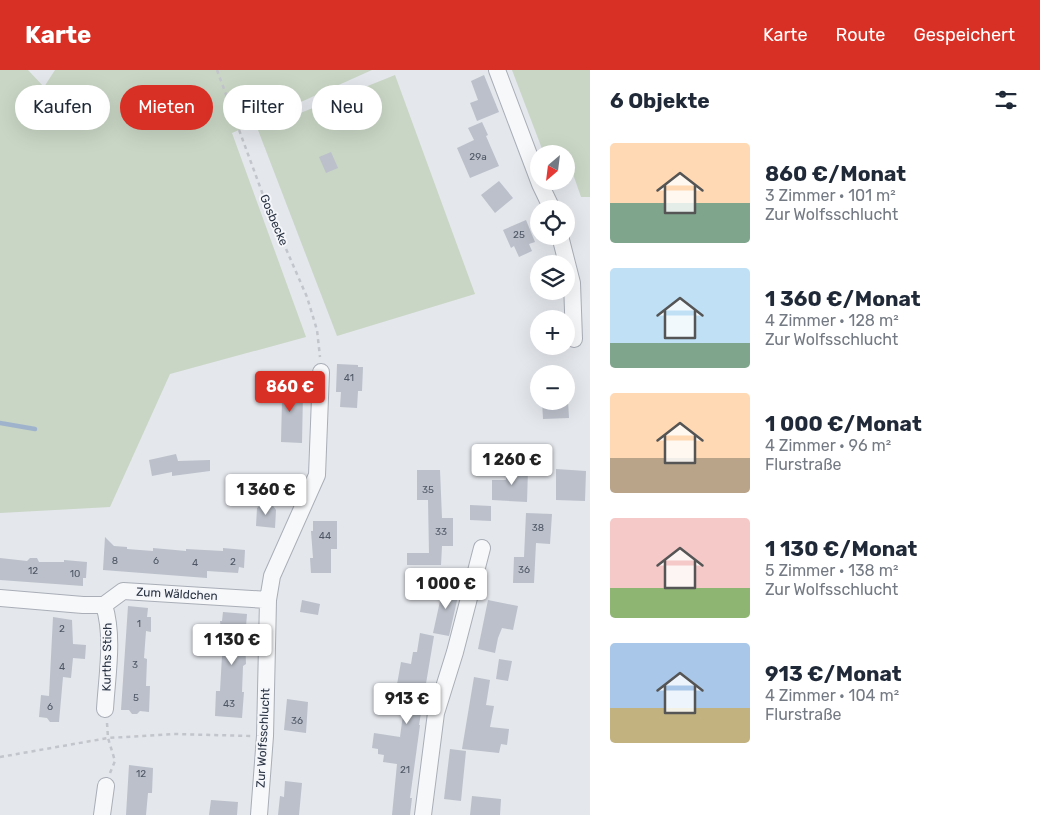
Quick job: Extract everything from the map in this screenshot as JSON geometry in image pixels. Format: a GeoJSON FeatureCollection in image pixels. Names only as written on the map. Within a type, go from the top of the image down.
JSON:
{"type":"FeatureCollection","features":[{"type":"Feature","properties":{"kind":"street"},"geometry":{"type":"LineString","coordinates":[[496,70],[548,200]]}},
{"type":"Feature","properties":{"kind":"street"},"geometry":{"type":"LineString","coordinates":[[562,245],[572,283],[573,310]]}},
{"type":"Feature","properties":{"kind":"street","name":"Zur Wolfsschlucht"},"geometry":{"type":"LineString","coordinates":[[259,815],[265,736],[268,600],[272,576],[317,474],[321,372]]}},
{"type":"Feature","properties":{"kind":"street"},"geometry":{"type":"LineString","coordinates":[[423,815],[436,713],[455,652],[482,548]]}},
{"type":"Feature","properties":{"kind":"street","name":"Zum Wäldchen"},"geometry":{"type":"LineString","coordinates":[[104,605],[123,591],[268,600]]}},
{"type":"Feature","properties":{"kind":"street"},"geometry":{"type":"LineString","coordinates":[[0,598],[104,605]]}},
{"type":"Feature","properties":{"kind":"street","name":"Kurths Stich"},"geometry":{"type":"LineString","coordinates":[[104,605],[108,618],[105,709]]}},
{"type":"Feature","properties":{"kind":"street"},"geometry":{"type":"LineString","coordinates":[[102,815],[106,786]]}},
{"type":"Feature","properties":{"kind":"path","name":"Gosbecke"},"geometry":{"type":"LineString","coordinates":[[217,70],[266,203],[312,311],[317,330],[321,372]]}},
{"type":"Feature","properties":{"kind":"path"},"geometry":{"type":"LineString","coordinates":[[105,709],[108,738],[115,761],[106,786]]}},
{"type":"Feature","properties":{"kind":"path"},"geometry":{"type":"LineString","coordinates":[[0,757],[108,738],[174,734],[265,736]]}},
{"type":"Feature","properties":{"kind":"green space"},"geometry":{"type":"Polygon","coordinates":[[[0,70],[28,70],[42,85],[15,85],[15,130],[110,130],[110,85],[45,85],[55,70],[372,70],[339,85],[312,85],[312,97],[302,102],[302,85],[223,85],[223,130],[239,130],[232,133],[306,337],[170,374],[110,507],[0,513],[0,70]]]}},
{"type":"Feature","properties":{"kind":"green space"},"geometry":{"type":"Polygon","coordinates":[[[512,70],[590,70],[590,197],[581,197],[575,180],[575,145],[541,145],[512,70]]]}},
{"type":"Feature","properties":{"kind":"green space"},"geometry":{"type":"Polygon","coordinates":[[[395,75],[475,294],[337,336],[258,130],[302,130],[302,112],[312,108],[312,130],[382,130],[382,85],[370,85],[395,75]]]}},
{"type":"Feature","properties":{"kind":"building"},"geometry":{"type":"Polygon","coordinates":[[[484,75],[499,112],[477,121],[470,103],[478,100],[471,81],[484,75]]]}},
{"type":"Feature","properties":{"kind":"building"},"geometry":{"type":"Polygon","coordinates":[[[482,122],[499,166],[470,178],[457,148],[474,140],[468,128],[482,122]]]}},
{"type":"Feature","properties":{"kind":"building"},"geometry":{"type":"Polygon","coordinates":[[[331,152],[338,168],[326,173],[319,157],[331,152]]]}},
{"type":"Feature","properties":{"kind":"building"},"geometry":{"type":"Polygon","coordinates":[[[499,181],[513,198],[495,213],[481,195],[499,181]]]}},
{"type":"Feature","properties":{"kind":"building"},"geometry":{"type":"Polygon","coordinates":[[[526,220],[530,230],[529,244],[532,251],[519,257],[514,246],[511,248],[503,230],[526,220]]]}},
{"type":"Feature","properties":{"kind":"building"},"geometry":{"type":"Polygon","coordinates":[[[337,364],[363,367],[362,391],[358,391],[357,408],[340,407],[341,392],[336,392],[337,364]]]}},
{"type":"Feature","properties":{"kind":"building"},"geometry":{"type":"Polygon","coordinates":[[[269,386],[283,387],[283,391],[303,392],[302,443],[281,442],[282,401],[269,401],[269,386]]]}},
{"type":"Feature","properties":{"kind":"building"},"geometry":{"type":"Polygon","coordinates":[[[542,410],[569,410],[569,418],[543,419],[542,410]]]}},
{"type":"Feature","properties":{"kind":"building"},"geometry":{"type":"Polygon","coordinates":[[[176,454],[178,461],[210,460],[210,471],[172,476],[172,472],[152,476],[149,460],[176,454]]]}},
{"type":"Feature","properties":{"kind":"building"},"geometry":{"type":"Polygon","coordinates":[[[506,468],[528,469],[527,502],[492,500],[492,480],[506,480],[506,468]]]}},
{"type":"Feature","properties":{"kind":"building"},"geometry":{"type":"Polygon","coordinates":[[[556,469],[586,471],[585,501],[556,500],[556,469]]]}},
{"type":"Feature","properties":{"kind":"building"},"geometry":{"type":"Polygon","coordinates":[[[417,470],[440,470],[442,518],[453,518],[453,546],[442,546],[441,565],[407,565],[407,553],[429,553],[428,500],[417,500],[417,470]]]}},
{"type":"Feature","properties":{"kind":"building"},"geometry":{"type":"Polygon","coordinates":[[[263,503],[271,503],[276,510],[275,528],[256,526],[257,508],[263,503]]]}},
{"type":"Feature","properties":{"kind":"building"},"geometry":{"type":"Polygon","coordinates":[[[470,505],[491,506],[491,521],[470,520],[470,505]]]}},
{"type":"Feature","properties":{"kind":"building"},"geometry":{"type":"Polygon","coordinates":[[[526,513],[552,514],[550,544],[536,543],[534,583],[513,583],[514,557],[524,557],[526,513]]]}},
{"type":"Feature","properties":{"kind":"building"},"geometry":{"type":"Polygon","coordinates":[[[313,521],[337,521],[337,549],[331,549],[331,573],[311,573],[310,558],[313,558],[311,531],[313,531],[313,521]]]}},
{"type":"Feature","properties":{"kind":"building"},"geometry":{"type":"Polygon","coordinates":[[[105,537],[114,546],[127,547],[127,549],[153,551],[153,548],[186,551],[186,549],[223,551],[223,548],[245,550],[244,568],[239,567],[238,573],[207,571],[207,578],[103,570],[105,537]]]}},
{"type":"Feature","properties":{"kind":"building"},"geometry":{"type":"Polygon","coordinates":[[[0,558],[27,561],[30,558],[37,558],[39,562],[64,562],[64,560],[87,562],[86,578],[83,578],[83,586],[0,580],[0,558]]]}},
{"type":"Feature","properties":{"kind":"building"},"geometry":{"type":"Polygon","coordinates":[[[444,583],[460,587],[449,636],[433,633],[444,583]]]}},
{"type":"Feature","properties":{"kind":"building"},"geometry":{"type":"Polygon","coordinates":[[[302,600],[320,604],[318,615],[300,612],[302,600]]]}},
{"type":"Feature","properties":{"kind":"building"},"geometry":{"type":"Polygon","coordinates":[[[488,600],[518,606],[513,630],[502,628],[495,653],[478,649],[488,600]]]}},
{"type":"Feature","properties":{"kind":"building"},"geometry":{"type":"Polygon","coordinates":[[[128,606],[148,608],[147,617],[151,617],[151,632],[146,631],[144,658],[147,659],[146,686],[150,686],[149,712],[140,711],[137,714],[132,714],[129,710],[121,710],[128,606]]]}},
{"type":"Feature","properties":{"kind":"building"},"geometry":{"type":"Polygon","coordinates":[[[223,612],[247,614],[242,718],[215,716],[216,691],[220,691],[223,638],[220,621],[222,621],[223,612]]]}},
{"type":"Feature","properties":{"kind":"building"},"geometry":{"type":"Polygon","coordinates":[[[53,617],[72,620],[73,644],[86,645],[85,659],[73,658],[71,678],[63,677],[59,722],[50,722],[47,718],[39,717],[41,695],[49,696],[53,617]]]}},
{"type":"Feature","properties":{"kind":"building"},"geometry":{"type":"Polygon","coordinates":[[[420,633],[434,636],[419,725],[410,798],[412,798],[410,815],[392,815],[397,764],[383,762],[384,755],[378,754],[378,749],[372,748],[374,733],[400,737],[406,692],[396,690],[401,662],[411,664],[413,652],[417,652],[420,633]]]}},
{"type":"Feature","properties":{"kind":"building"},"geometry":{"type":"Polygon","coordinates":[[[499,659],[512,661],[508,681],[496,679],[499,659]]]}},
{"type":"Feature","properties":{"kind":"building"},"geometry":{"type":"Polygon","coordinates":[[[474,677],[490,680],[486,705],[494,706],[490,727],[509,729],[507,745],[501,744],[499,753],[462,749],[474,677]]]}},
{"type":"Feature","properties":{"kind":"building"},"geometry":{"type":"Polygon","coordinates":[[[287,699],[308,702],[306,733],[284,730],[287,699]]]}},
{"type":"Feature","properties":{"kind":"building"},"geometry":{"type":"Polygon","coordinates":[[[450,749],[466,751],[461,801],[444,799],[450,749]]]}},
{"type":"Feature","properties":{"kind":"building"},"geometry":{"type":"Polygon","coordinates":[[[129,765],[153,768],[152,793],[148,793],[146,815],[126,815],[129,765]]]}},
{"type":"Feature","properties":{"kind":"building"},"geometry":{"type":"Polygon","coordinates":[[[285,781],[302,783],[299,815],[278,815],[280,796],[284,797],[285,781]]]}},
{"type":"Feature","properties":{"kind":"building"},"geometry":{"type":"Polygon","coordinates":[[[472,796],[501,799],[500,815],[470,815],[472,796]]]}},
{"type":"Feature","properties":{"kind":"building"},"geometry":{"type":"Polygon","coordinates":[[[211,800],[238,802],[237,815],[209,815],[211,800]]]}},
{"type":"Feature","properties":{"kind":"waterway"},"geometry":{"type":"LineString","coordinates":[[0,423],[35,429]]}}]}
